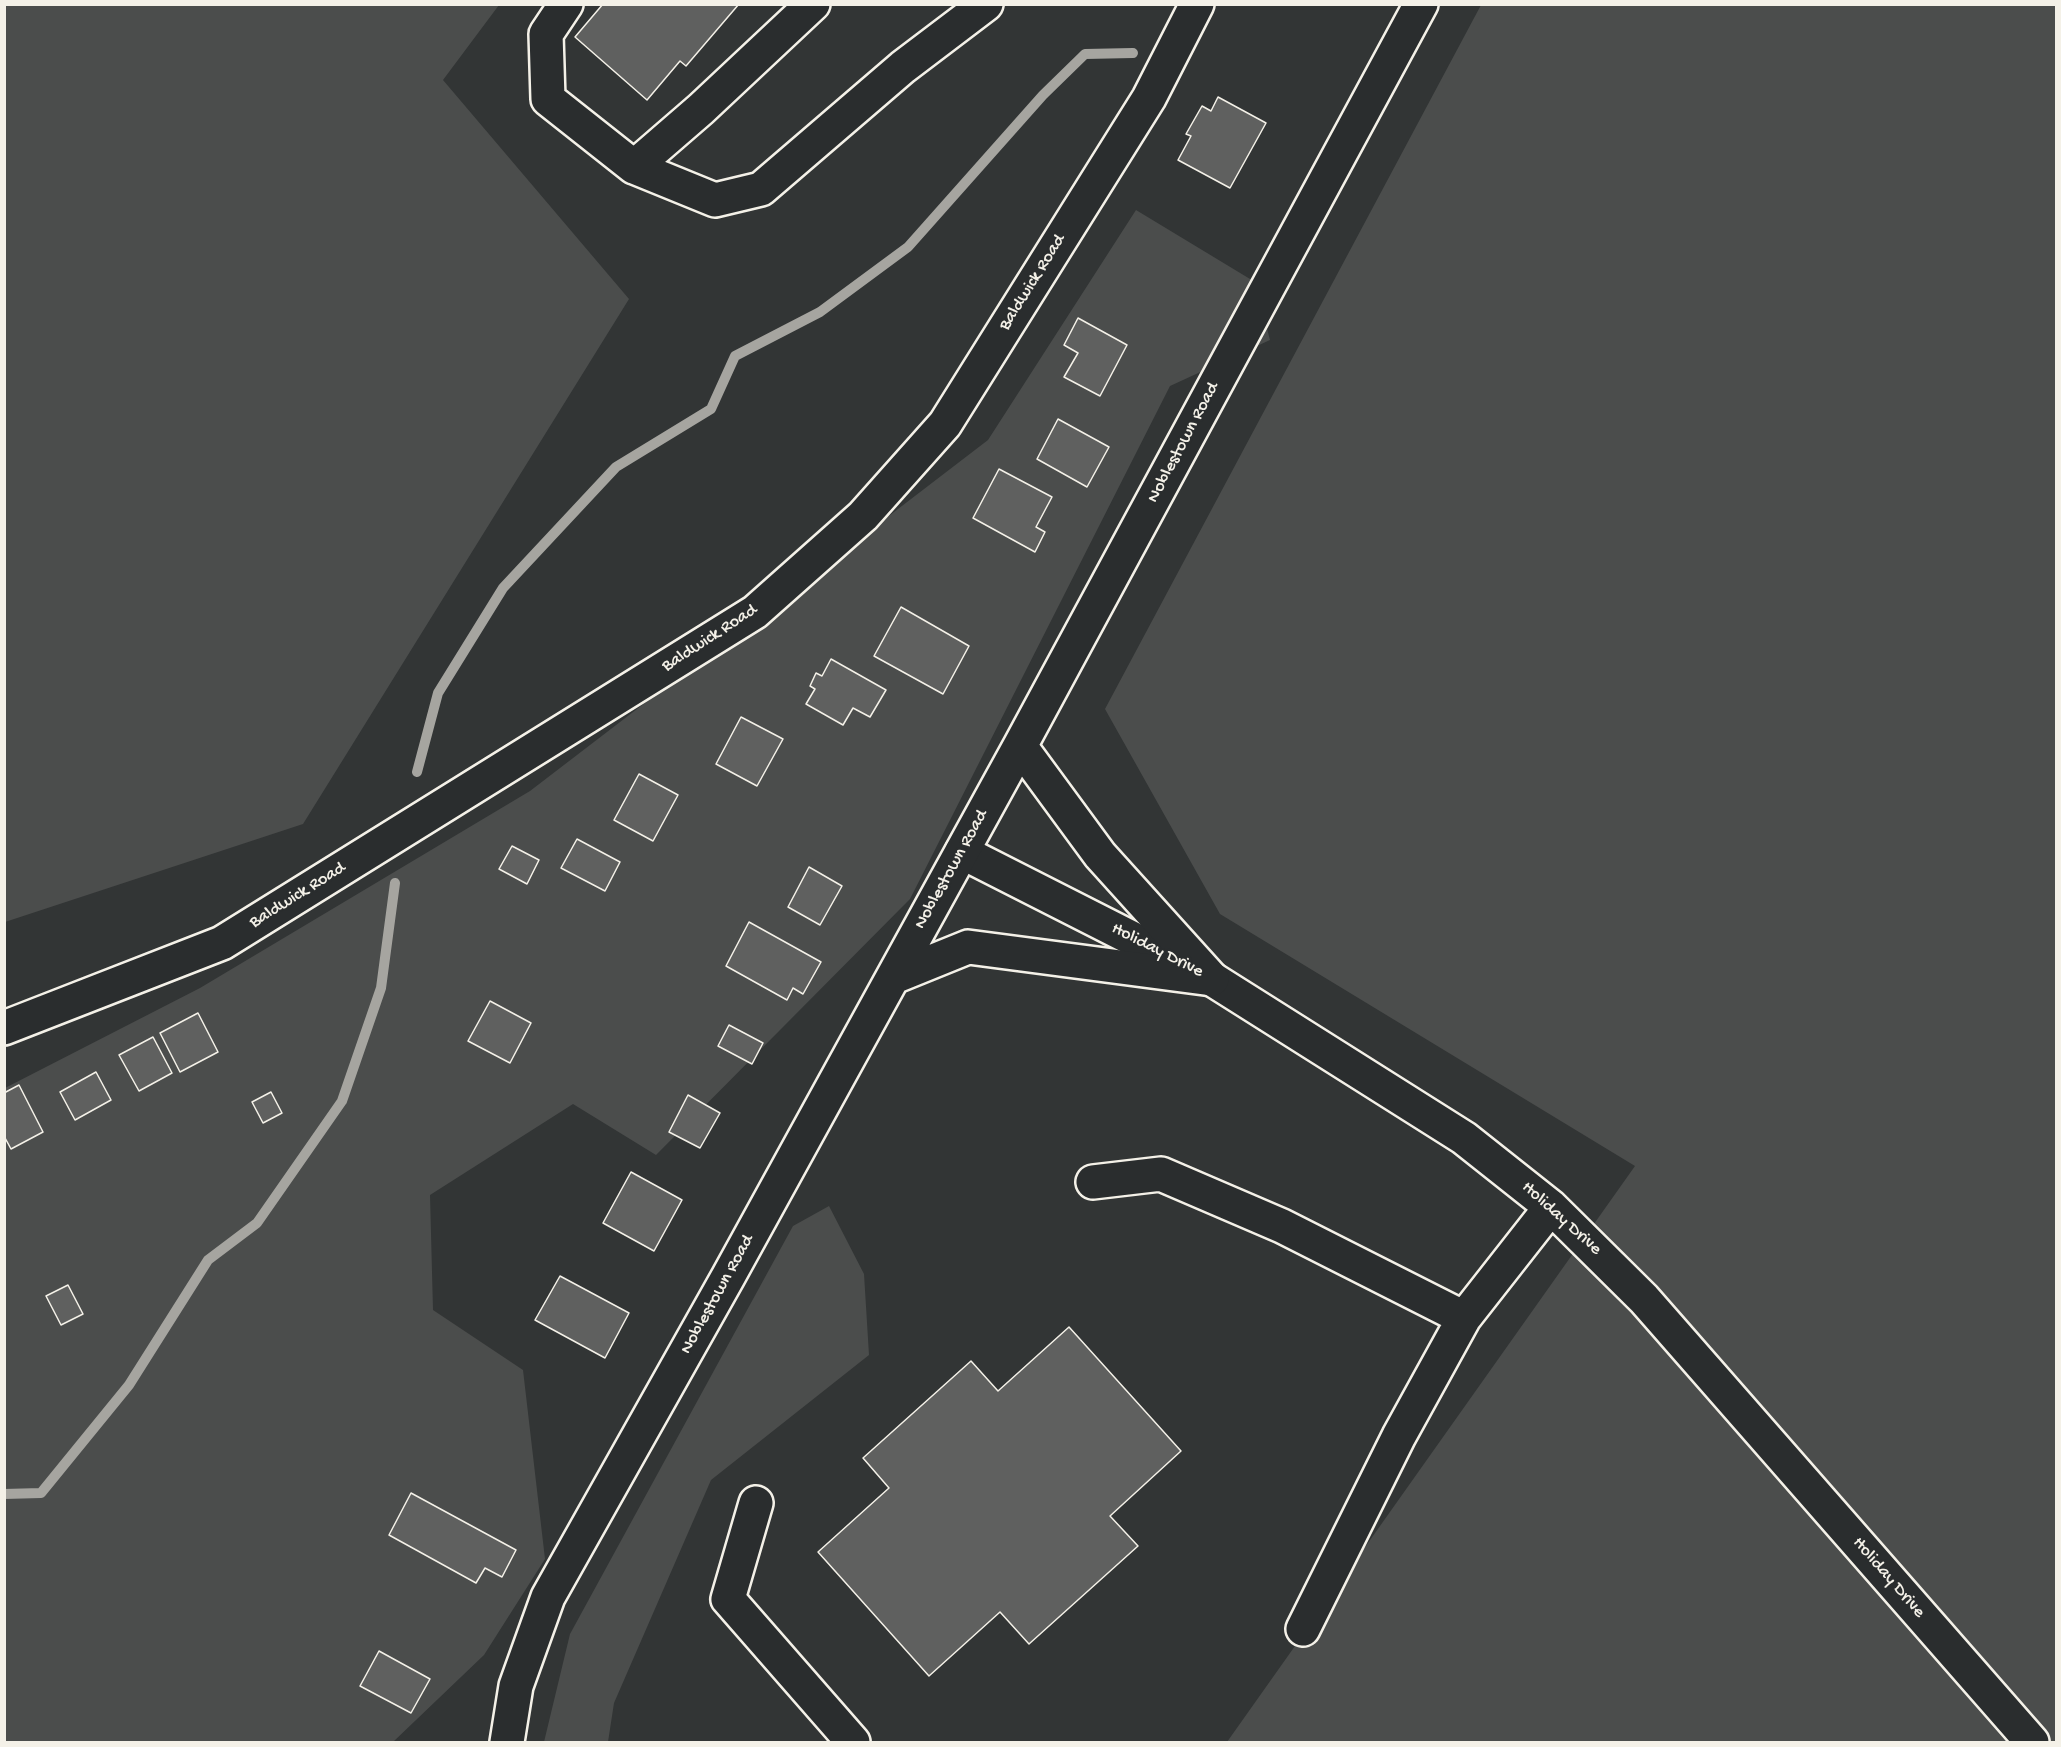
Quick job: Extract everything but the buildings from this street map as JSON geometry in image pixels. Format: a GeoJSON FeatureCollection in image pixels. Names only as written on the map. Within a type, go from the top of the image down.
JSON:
{"type":"FeatureCollection","features":[{"type":"Feature","properties":{"kind":"main road"},"geometry":{"type":"LineString","coordinates":[[566,4],[546,34],[548,99],[634,167],[715,200],[761,189],[903,67],[986,4]]}},
{"type":"Feature","properties":{"kind":"main road"},"geometry":{"type":"LineString","coordinates":[[634,167],[701,109],[813,4]]}},
{"type":"Feature","properties":{"kind":"main road","name":"Baldwick Road"},"geometry":{"type":"LineString","coordinates":[[4,1028],[222,943],[755,612],[863,516],[945,424],[1149,98],[1197,4]]}},
{"type":"Feature","properties":{"kind":"main road","name":"Noblestown Road"},"geometry":{"type":"LineString","coordinates":[[507,1743],[516,1686],[548,1597],[894,977],[1420,4]]}},
{"type":"Feature","properties":{"kind":"main road"},"geometry":{"type":"LineString","coordinates":[[1020,746],[1100,855],[1212,979]]}},
{"type":"Feature","properties":{"kind":"main road","name":"Holiday Drive"},"geometry":{"type":"LineString","coordinates":[[962,852],[1212,979],[1464,1138],[1551,1207],[1644,1299],[2032,1743]]}},
{"type":"Feature","properties":{"kind":"main road"},"geometry":{"type":"LineString","coordinates":[[894,977],[968,947],[1212,979]]}},
{"type":"Feature","properties":{"kind":"main road"},"geometry":{"type":"LineString","coordinates":[[1093,1182],[1161,1174],[1282,1226],[1464,1317]]}},
{"type":"Feature","properties":{"kind":"main road"},"geometry":{"type":"LineString","coordinates":[[1303,1629],[1398,1436],[1464,1317],[1551,1207]]}},
{"type":"Feature","properties":{"kind":"main road"},"geometry":{"type":"LineString","coordinates":[[756,1503],[728,1599],[853,1743]]}},
{"type":"Feature","properties":{"kind":"shaded area"},"geometry":{"type":"Polygon","coordinates":[[[4,5],[499,5],[443,80],[629,299],[303,824],[5,922],[4,5]]]}},
{"type":"Feature","properties":{"kind":"shaded area"},"geometry":{"type":"Polygon","coordinates":[[[1481,5],[2056,5],[2056,1742],[1227,1742],[1635,1166],[1220,914],[1105,709],[1481,5]]]}},
{"type":"Feature","properties":{"kind":"shaded area"},"geometry":{"type":"Polygon","coordinates":[[[1136,210],[1255,282],[1270,340],[1170,386],[910,899],[656,1155],[573,1104],[430,1195],[433,1310],[523,1370],[545,1559],[484,1655],[393,1742],[5,1742],[5,1088],[200,988],[530,791],[988,440],[1136,210]]]}},
{"type":"Feature","properties":{"kind":"shaded area"},"geometry":{"type":"Polygon","coordinates":[[[829,1206],[864,1274],[869,1355],[711,1480],[614,1703],[608,1742],[544,1742],[570,1634],[793,1226],[829,1206]]]}},
{"type":"Feature","properties":{"kind":"waterway"},"geometry":{"type":"LineString","coordinates":[[417,772],[438,693],[503,588],[616,467],[711,409],[735,356],[820,312],[908,247],[1043,95],[1085,54],[1133,53]]}},
{"type":"Feature","properties":{"kind":"waterway"},"geometry":{"type":"LineString","coordinates":[[4,1494],[41,1493],[129,1385],[208,1260],[257,1223],[342,1101],[381,988],[395,883]]}}]}
